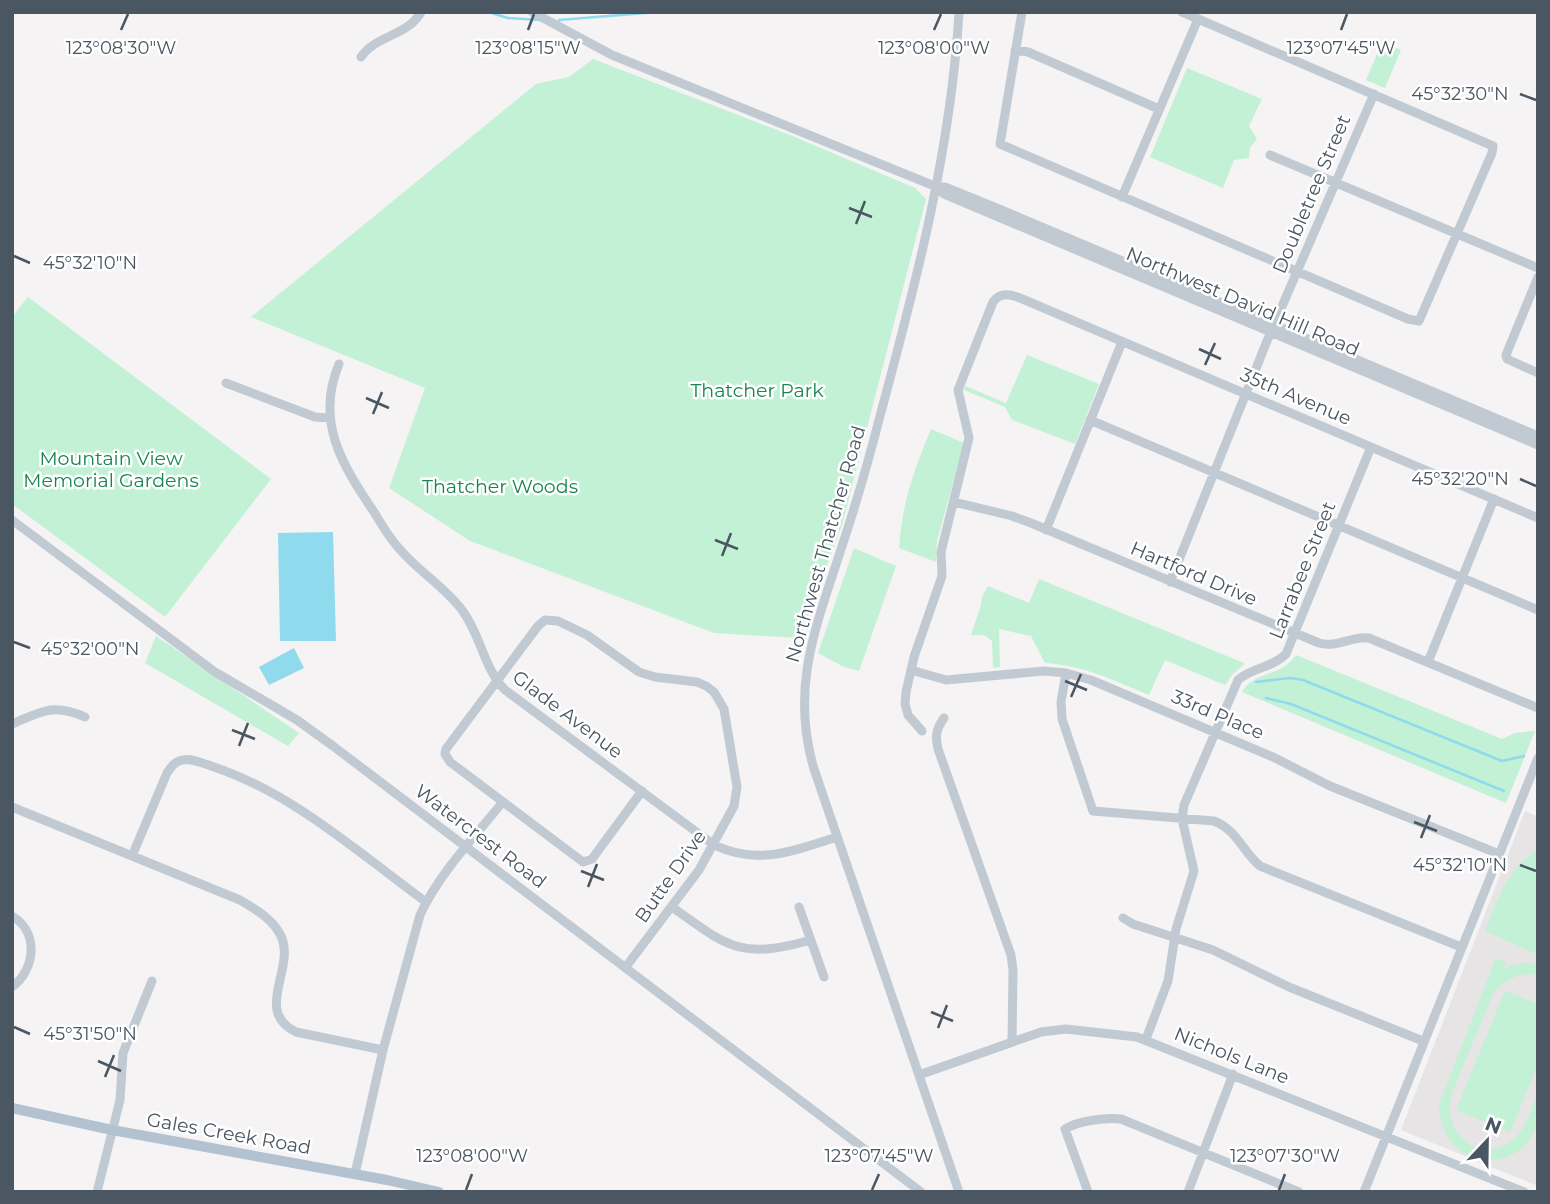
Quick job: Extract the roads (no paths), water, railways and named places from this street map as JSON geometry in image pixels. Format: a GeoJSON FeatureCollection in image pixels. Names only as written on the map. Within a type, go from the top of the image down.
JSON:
{"type":"FeatureCollection","features":[{"type":"Feature","properties":{"kind":"main road","name":"Gales Creek Road"},"geometry":{"type":"LineString","coordinates":[[12,1108],[112,1130],[439,1192]]}},
{"type":"Feature","properties":{"kind":"street"},"geometry":{"type":"LineString","coordinates":[[361,57],[369,47],[410,26],[421,12]]}},
{"type":"Feature","properties":{"kind":"street","name":"Northwest David Hill Road"},"geometry":{"type":"LineString","coordinates":[[532,12],[612,55],[937,187],[946,187],[999,209],[1538,445]]}},
{"type":"Feature","properties":{"kind":"street","name":"Northwest Thatcher Road"},"geometry":{"type":"LineString","coordinates":[[959,12],[953,80],[937,187],[880,418],[858,498],[812,642],[805,673],[803,701],[806,737],[814,769],[959,1192]]}},
{"type":"Feature","properties":{"kind":"street"},"geometry":{"type":"LineString","coordinates":[[1022,12],[1000,145],[1408,319],[1419,321],[1493,146],[1182,12]]}},
{"type":"Feature","properties":{"kind":"street"},"geometry":{"type":"LineString","coordinates":[[1122,197],[1198,19]]}},
{"type":"Feature","properties":{"kind":"street"},"geometry":{"type":"LineString","coordinates":[[1015,50],[1028,52],[1159,109]]}},
{"type":"Feature","properties":{"kind":"street","name":"Doubletree Street"},"geometry":{"type":"LineString","coordinates":[[1170,582],[1296,271],[1374,94]]}},
{"type":"Feature","properties":{"kind":"street"},"geometry":{"type":"LineString","coordinates":[[1270,155],[1538,268]]}},
{"type":"Feature","properties":{"kind":"street"},"geometry":{"type":"LineString","coordinates":[[1538,277],[1508,346],[1507,359],[1538,373]]}},
{"type":"Feature","properties":{"kind":"street","name":"35th Avenue"},"geometry":{"type":"LineString","coordinates":[[954,502],[969,435],[958,390],[993,302],[1002,295],[1014,296],[1538,517]]}},
{"type":"Feature","properties":{"kind":"street","name":"Northwest David Hill Road"},"geometry":{"type":"LineString","coordinates":[[1273,328],[1538,436]]}},
{"type":"Feature","properties":{"kind":"street"},"geometry":{"type":"LineString","coordinates":[[1046,530],[1122,342]]}},
{"type":"Feature","properties":{"kind":"street","name":"Glade Avenue"},"geometry":{"type":"LineString","coordinates":[[339,364],[330,387],[330,418],[348,473],[402,552],[463,611],[496,681],[505,690],[714,845],[733,852],[779,855],[837,837]]}},
{"type":"Feature","properties":{"kind":"street"},"geometry":{"type":"LineString","coordinates":[[226,383],[315,417],[330,418]]}},
{"type":"Feature","properties":{"kind":"street"},"geometry":{"type":"LineString","coordinates":[[1090,420],[1538,610]]}},
{"type":"Feature","properties":{"kind":"street","name":"Larrabee Street"},"geometry":{"type":"LineString","coordinates":[[1182,819],[1184,805],[1238,680],[1255,669],[1271,666],[1286,654],[1371,447]]}},
{"type":"Feature","properties":{"kind":"street"},"geometry":{"type":"LineString","coordinates":[[1428,662],[1494,499]]}},
{"type":"Feature","properties":{"kind":"street"},"geometry":{"type":"LineString","coordinates":[[922,731],[908,715],[905,704],[911,670],[942,576],[941,552],[954,502]]}},
{"type":"Feature","properties":{"kind":"street","name":"Hartford Drive"},"geometry":{"type":"LineString","coordinates":[[954,502],[1012,516],[1326,645],[1337,645],[1356,638],[1370,638],[1538,708]]}},
{"type":"Feature","properties":{"kind":"street","name":"Watercrest Road"},"geometry":{"type":"LineString","coordinates":[[12,520],[215,671],[297,720],[921,1192]]}},
{"type":"Feature","properties":{"kind":"street","name":"Butte Drive"},"geometry":{"type":"LineString","coordinates":[[502,803],[450,762],[445,754],[448,744],[538,625],[545,620],[587,635],[639,672],[655,677],[697,682],[714,692],[724,709],[737,787],[734,806],[699,870],[625,968]]}},
{"type":"Feature","properties":{"kind":"street","name":"33rd Place"},"geometry":{"type":"LineString","coordinates":[[911,670],[950,680],[1037,671],[1066,673],[1091,680],[1275,758],[1341,790],[1499,855]]}},
{"type":"Feature","properties":{"kind":"street"},"geometry":{"type":"LineString","coordinates":[[1066,673],[1061,702],[1062,719],[1093,811],[1214,821],[1222,824],[1238,838],[1247,854],[1260,866],[1461,947]]}},
{"type":"Feature","properties":{"kind":"street"},"geometry":{"type":"LineString","coordinates":[[12,724],[47,709],[56,708],[67,709],[85,717]]}},
{"type":"Feature","properties":{"kind":"street"},"geometry":{"type":"LineString","coordinates":[[944,718],[937,729],[938,749],[1011,955],[1012,1042]]}},
{"type":"Feature","properties":{"kind":"street"},"geometry":{"type":"LineString","coordinates":[[1364,1192],[1538,758]]}},
{"type":"Feature","properties":{"kind":"street"},"geometry":{"type":"LineString","coordinates":[[132,856],[167,773],[175,763],[185,759],[222,770],[279,797],[318,822],[426,902]]}},
{"type":"Feature","properties":{"kind":"street"},"geometry":{"type":"LineString","coordinates":[[355,1174],[406,962],[426,902],[466,847],[502,803],[575,857],[587,862],[592,859],[642,791]]}},
{"type":"Feature","properties":{"kind":"street"},"geometry":{"type":"LineString","coordinates":[[12,807],[240,900],[260,911],[281,935],[284,946],[276,1006],[278,1016],[285,1026],[296,1032],[383,1051]]}},
{"type":"Feature","properties":{"kind":"street"},"geometry":{"type":"LineString","coordinates":[[1146,1039],[1168,981],[1175,937],[1194,871],[1182,819]]}},
{"type":"Feature","properties":{"kind":"street"},"geometry":{"type":"LineString","coordinates":[[671,907],[715,938],[749,950],[781,948],[811,940]]}},
{"type":"Feature","properties":{"kind":"street"},"geometry":{"type":"LineString","coordinates":[[799,907],[824,977]]}},
{"type":"Feature","properties":{"kind":"street"},"geometry":{"type":"LineString","coordinates":[[12,916],[24,924],[32,937],[26,968],[22,977],[12,987]]}},
{"type":"Feature","properties":{"kind":"street"},"geometry":{"type":"LineString","coordinates":[[1123,918],[1133,924],[1213,950],[1289,987],[1423,1041]]}},
{"type":"Feature","properties":{"kind":"street"},"geometry":{"type":"LineString","coordinates":[[97,1192],[120,1100],[123,1053],[152,981]]}},
{"type":"Feature","properties":{"kind":"street","name":"Nichols Lane"},"geometry":{"type":"LineString","coordinates":[[919,1075],[1041,1032],[1058,1030],[1129,1035],[1146,1039],[1510,1189],[1524,1192]]}},
{"type":"Feature","properties":{"kind":"street"},"geometry":{"type":"LineString","coordinates":[[1188,1192],[1201,1152],[1233,1074]]}},
{"type":"Feature","properties":{"kind":"street"},"geometry":{"type":"LineString","coordinates":[[1088,1192],[1065,1129],[1102,1119],[1121,1119],[1299,1192]]}},
{"type":"Feature","properties":{"kind":"water"},"geometry":{"type":"Polygon","coordinates":[[[333,532],[336,641],[280,641],[278,533],[333,532]]]}},
{"type":"Feature","properties":{"kind":"water"},"geometry":{"type":"Polygon","coordinates":[[[294,648],[304,668],[269,685],[259,667],[294,648]]]}},
{"type":"Feature","properties":{"kind":"waterway"},"geometry":{"type":"LineString","coordinates":[[488,12],[508,18],[540,20]]}},
{"type":"Feature","properties":{"kind":"waterway"},"geometry":{"type":"LineString","coordinates":[[559,20],[658,12]]}},
{"type":"Feature","properties":{"kind":"waterway"},"geometry":{"type":"LineString","coordinates":[[1256,682],[1290,678],[1303,680],[1502,761],[1524,756]]}},
{"type":"Feature","properties":{"kind":"waterway"},"geometry":{"type":"LineString","coordinates":[[1266,698],[1291,704],[1504,791]]}},
{"type":"Feature","properties":{"kind":"park label","name":"Thatcher Park"},"geometry":{"type":"Point","coordinates":[757,390]}},
{"type":"Feature","properties":{"kind":"park label","name":"Mountain View Memorial Gardens"},"geometry":{"type":"Point","coordinates":[111,469]}},
{"type":"Feature","properties":{"kind":"park label","name":"Thatcher Woods"},"geometry":{"type":"Point","coordinates":[500,486]}}]}
